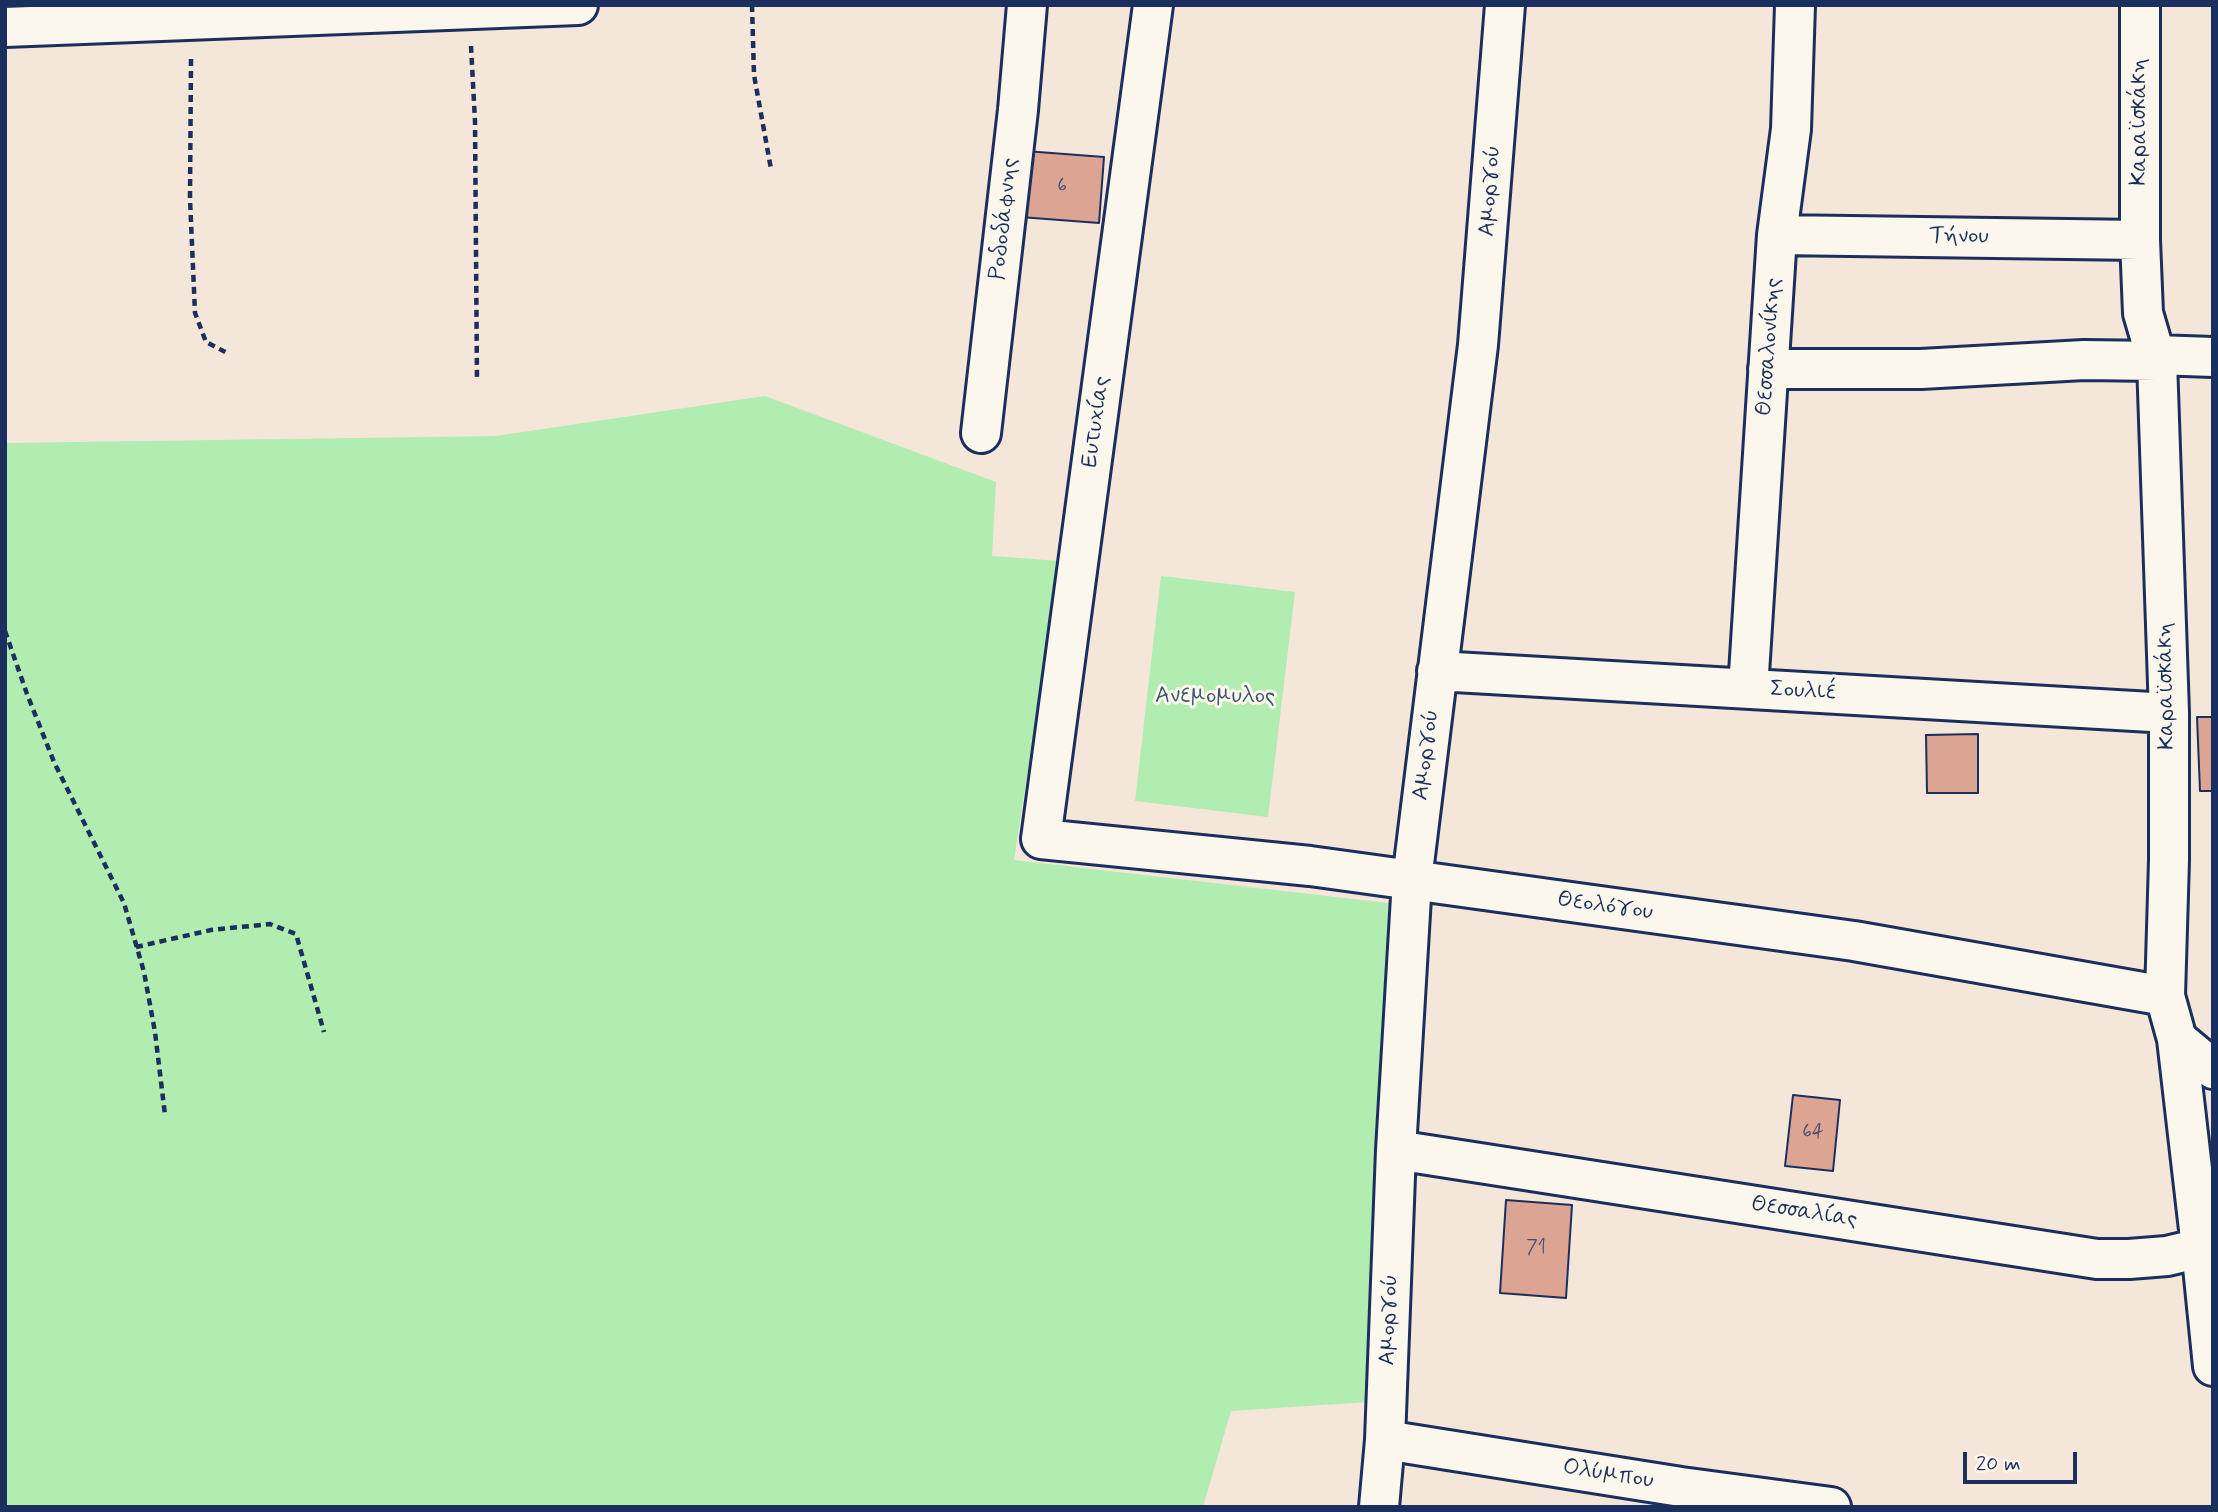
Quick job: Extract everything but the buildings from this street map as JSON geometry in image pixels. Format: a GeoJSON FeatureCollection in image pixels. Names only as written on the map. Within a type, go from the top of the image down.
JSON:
{"type":"FeatureCollection","features":[{"type":"Feature","properties":{"kind":"street"},"geometry":{"type":"LineString","coordinates":[[5,27],[578,5]]}},
{"type":"Feature","properties":{"kind":"street","name":"Ροδοδάφνης"},"geometry":{"type":"LineString","coordinates":[[981,433],[1018,110],[1027,5]]}},
{"type":"Feature","properties":{"kind":"street","name":"Ευτυχίας"},"geometry":{"type":"LineString","coordinates":[[1041,839],[1153,5]]}},
{"type":"Feature","properties":{"kind":"street","name":"Αμοργού"},"geometry":{"type":"LineString","coordinates":[[1379,1507],[1385,1440],[1396,1150],[1412,880],[1478,345],[1505,5]]}},
{"type":"Feature","properties":{"kind":"street","name":"Θεσσαλονίκης"},"geometry":{"type":"LineString","coordinates":[[1748,689],[1777,235],[1791,129],[1795,5]]}},
{"type":"Feature","properties":{"kind":"street","name":"Καραϊσκάκη"},"geometry":{"type":"LineString","coordinates":[[2140,5],[2140,240],[2143,313],[2157,358],[2169,713],[2165,996],[2177,1039],[2207,1246],[2213,1366]]}},
{"type":"Feature","properties":{"kind":"street","name":"Τήνου"},"geometry":{"type":"LineString","coordinates":[[1777,235],[2140,240]]}},
{"type":"Feature","properties":{"kind":"street"},"geometry":{"type":"LineString","coordinates":[[1768,369],[1921,369],[2084,360],[2213,357]]}},
{"type":"Feature","properties":{"kind":"street","name":"Σουλιέ"},"geometry":{"type":"LineString","coordinates":[[1437,671],[2169,713]]}},
{"type":"Feature","properties":{"kind":"street","name":"Θεολόγου"},"geometry":{"type":"LineString","coordinates":[[1041,839],[1310,866],[1853,941],[2165,996]]}},
{"type":"Feature","properties":{"kind":"street"},"geometry":{"type":"LineString","coordinates":[[2177,1039],[2213,1069]]}},
{"type":"Feature","properties":{"kind":"street","name":"Θεσσαλίας"},"geometry":{"type":"LineString","coordinates":[[1396,1150],[2097,1259],[2167,1256],[2207,1246]]}},
{"type":"Feature","properties":{"kind":"street","name":"Ολύμπου"},"geometry":{"type":"LineString","coordinates":[[1385,1440],[1681,1487],[1831,1507]]}},
{"type":"Feature","properties":{"kind":"path"},"geometry":{"type":"LineString","coordinates":[[752,5],[754,75],[771,169]]}},
{"type":"Feature","properties":{"kind":"path"},"geometry":{"type":"LineString","coordinates":[[470,8],[475,121],[477,381]]}},
{"type":"Feature","properties":{"kind":"path"},"geometry":{"type":"LineString","coordinates":[[192,21],[190,199],[195,313],[206,342],[229,354]]}},
{"type":"Feature","properties":{"kind":"path"},"geometry":{"type":"LineString","coordinates":[[5,631],[54,762],[124,903],[144,972],[155,1032],[164,1115]]}},
{"type":"Feature","properties":{"kind":"path"},"geometry":{"type":"LineString","coordinates":[[136,947],[211,930],[270,925],[296,934],[324,1032]]}},
{"type":"Feature","properties":{"kind":"green space"},"geometry":{"type":"Polygon","coordinates":[[[765,396],[996,482],[992,556],[1060,561],[1014,860],[1405,905],[1369,1402],[1231,1411],[1203,1507],[5,1507],[5,443],[496,436],[765,396]]]}},
{"type":"Feature","properties":{"kind":"green space","name":"Ανεμομυλος"},"geometry":{"type":"Polygon","coordinates":[[[1161,576],[1295,592],[1268,817],[1135,801],[1161,576]]]}}]}
